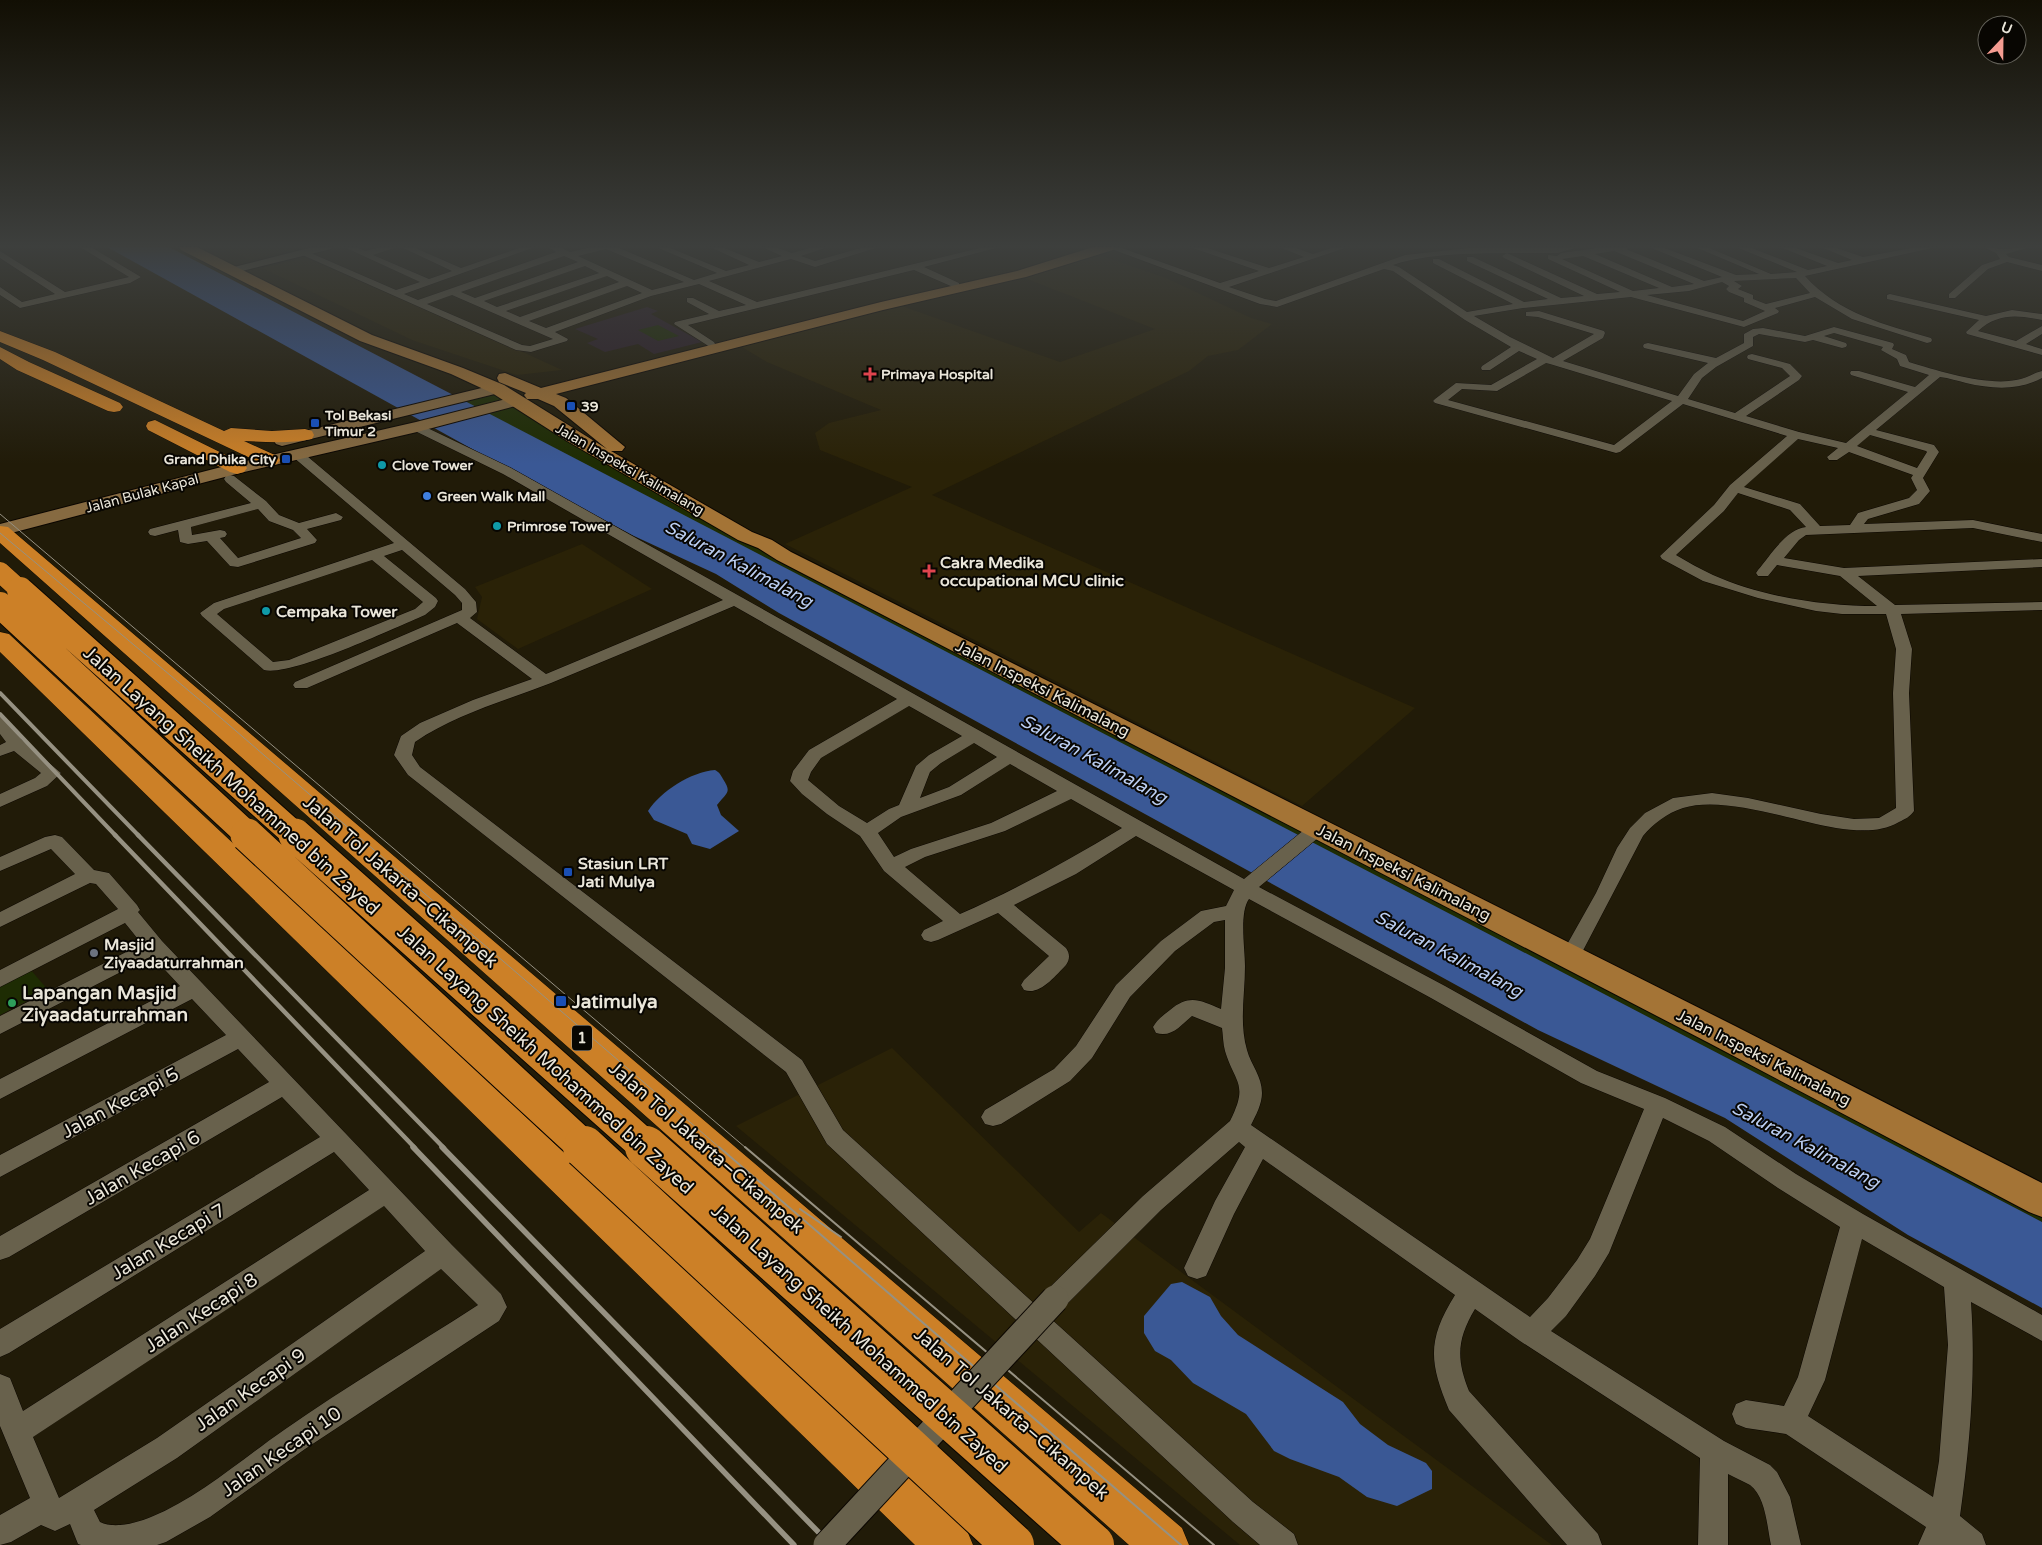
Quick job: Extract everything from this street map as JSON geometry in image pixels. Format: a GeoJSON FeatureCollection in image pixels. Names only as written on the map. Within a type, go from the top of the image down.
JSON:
{"type":"FeatureCollection","features":[{"type":"Feature","properties":{"kind":"highway"},"geometry":{"type":"LineString","coordinates":[[0,336],[49,356],[270,460]]}},
{"type":"Feature","properties":{"kind":"highway"},"geometry":{"type":"LineString","coordinates":[[0,352],[23,366],[135,416],[219,458],[234,474]]}},
{"type":"Feature","properties":{"kind":"highway"},"geometry":{"type":"LineString","coordinates":[[215,433],[272,437],[305,435]]}},
{"type":"Feature","properties":{"kind":"highway","name":"Jalan Tol Jakarta–Cikampek"},"geometry":{"type":"LineString","coordinates":[[4,526],[1165,1545]]}},
{"type":"Feature","properties":{"kind":"highway","name":"Jalan Layang Sheikh Mohammed bin Zayed"},"geometry":{"type":"LineString","coordinates":[[0,572],[1093,1545]]}},
{"type":"Feature","properties":{"kind":"highway","name":"Jalan Layang Sheikh Mohammed bin Zayed"},"geometry":{"type":"LineString","coordinates":[[0,605],[1013,1545]]}},
{"type":"Feature","properties":{"kind":"highway"},"geometry":{"type":"LineString","coordinates":[[0,639],[949,1545]]}},
{"type":"Feature","properties":{"kind":"main road"},"geometry":{"type":"LineString","coordinates":[[329,319],[366,338],[412,356],[457,370],[509,395],[539,392],[829,319]]}},
{"type":"Feature","properties":{"kind":"main road"},"geometry":{"type":"LineString","coordinates":[[355,319],[391,335],[481,367],[509,395]]}},
{"type":"Feature","properties":{"kind":"main road"},"geometry":{"type":"LineString","coordinates":[[509,395],[556,380],[604,370],[807,319]]}},
{"type":"Feature","properties":{"kind":"main road","name":"Jalan Inspeksi Kalimalang"},"geometry":{"type":"LineString","coordinates":[[539,392],[560,402],[606,449]]}},
{"type":"Feature","properties":{"kind":"main road","name":"Jalan Bulak Kapal"},"geometry":{"type":"LineString","coordinates":[[4,526],[50,505],[250,449],[476,394],[509,395]]}},
{"type":"Feature","properties":{"kind":"main road","name":"Jalan Inspeksi Kalimalang"},"geometry":{"type":"LineString","coordinates":[[509,395],[606,449],[745,536],[765,544],[1250,793],[1313,831],[1570,957],[2042,1201]]}},
{"type":"Feature","properties":{"kind":"main road","name":"Jalan Bulak Kapal"},"geometry":{"type":"LineString","coordinates":[[4,526],[234,474],[270,460],[417,427],[509,395]]}},
{"type":"Feature","properties":{"kind":"street"},"geometry":{"type":"LineString","coordinates":[[455,319],[520,348],[531,349],[563,339],[522,320]]}},
{"type":"Feature","properties":{"kind":"street"},"geometry":{"type":"LineString","coordinates":[[547,331],[578,319]]}},
{"type":"Feature","properties":{"kind":"street"},"geometry":{"type":"LineString","coordinates":[[700,319],[679,324],[710,344]]}},
{"type":"Feature","properties":{"kind":"street"},"geometry":{"type":"LineString","coordinates":[[1472,319],[1518,347],[1550,360],[1735,418],[1848,447],[1920,473]]}},
{"type":"Feature","properties":{"kind":"street"},"geometry":{"type":"LineString","coordinates":[[1555,319],[1600,333],[1599,336],[1493,389],[1460,385],[1439,401],[1616,449],[1680,401],[1698,376],[1717,362],[1750,344],[1748,336],[1757,331],[1800,338],[1834,330],[1889,345],[1887,351],[1902,357],[1904,364],[1937,374],[1998,385],[2030,381],[2042,374]]}},
{"type":"Feature","properties":{"kind":"street"},"geometry":{"type":"LineString","coordinates":[[1726,319],[1744,324],[1754,319]]}},
{"type":"Feature","properties":{"kind":"street"},"geometry":{"type":"LineString","coordinates":[[1861,319],[1927,340]]}},
{"type":"Feature","properties":{"kind":"street"},"geometry":{"type":"LineString","coordinates":[[1986,319],[1971,333],[2042,352]]}},
{"type":"Feature","properties":{"kind":"street"},"geometry":{"type":"LineString","coordinates":[[2018,346],[2042,329]]}},
{"type":"Feature","properties":{"kind":"street"},"geometry":{"type":"LineString","coordinates":[[1812,336],[1842,345]]}},
{"type":"Feature","properties":{"kind":"street"},"geometry":{"type":"LineString","coordinates":[[1648,346],[1717,362]]}},
{"type":"Feature","properties":{"kind":"street"},"geometry":{"type":"LineString","coordinates":[[1486,368],[1518,347]]}},
{"type":"Feature","properties":{"kind":"street"},"geometry":{"type":"LineString","coordinates":[[1735,418],[1796,376],[1786,366],[1752,357]]}},
{"type":"Feature","properties":{"kind":"street"},"geometry":{"type":"LineString","coordinates":[[1855,373],[1917,391]]}},
{"type":"Feature","properties":{"kind":"street"},"geometry":{"type":"LineString","coordinates":[[1833,458],[1937,374]]}},
{"type":"Feature","properties":{"kind":"street"},"geometry":{"type":"LineString","coordinates":[[417,427],[507,471],[1136,828],[1251,884],[1396,971],[1438,992],[1589,1077],[1657,1105],[1717,1134],[1787,1181],[1854,1222],[2042,1329]]}},
{"type":"Feature","properties":{"kind":"street"},"geometry":{"type":"LineString","coordinates":[[1855,528],[1863,516],[1914,501],[1924,491],[1917,478],[1933,452],[1930,448],[1868,431]]}},
{"type":"Feature","properties":{"kind":"street"},"geometry":{"type":"LineString","coordinates":[[1796,435],[1735,488],[1720,508],[1667,556],[1708,578],[1766,596],[1842,610],[2042,606]]}},
{"type":"Feature","properties":{"kind":"street"},"geometry":{"type":"LineString","coordinates":[[297,454],[460,592],[469,602],[470,612],[301,685]]}},
{"type":"Feature","properties":{"kind":"street"},"geometry":{"type":"LineString","coordinates":[[184,525],[185,539],[194,540],[216,535],[235,563],[310,540],[298,527],[274,518],[234,474]]}},
{"type":"Feature","properties":{"kind":"street"},"geometry":{"type":"LineString","coordinates":[[1735,488],[1795,507],[1816,530]]}},
{"type":"Feature","properties":{"kind":"street"},"geometry":{"type":"LineString","coordinates":[[155,532],[261,504]]}},
{"type":"Feature","properties":{"kind":"street"},"geometry":{"type":"LineString","coordinates":[[298,527],[336,516]]}},
{"type":"Feature","properties":{"kind":"street"},"geometry":{"type":"LineString","coordinates":[[1763,573],[1797,534],[1816,530],[1973,524],[2042,538]]}},
{"type":"Feature","properties":{"kind":"street"},"geometry":{"type":"LineString","coordinates":[[374,555],[431,602],[428,607],[420,612],[292,664],[270,667],[207,613],[219,606],[403,545]]}},
{"type":"Feature","properties":{"kind":"street"},"geometry":{"type":"LineString","coordinates":[[1773,560],[1844,572],[2042,563]]}},
{"type":"Feature","properties":{"kind":"street"},"geometry":{"type":"LineString","coordinates":[[1570,957],[1611,883],[1627,845],[1638,829],[1653,815],[1680,801],[1717,799],[1744,802],[1815,819],[1867,826],[1890,822],[1899,818],[1906,811],[1901,693],[1904,649],[1892,610],[1844,572]]}},
{"type":"Feature","properties":{"kind":"street"},"geometry":{"type":"LineString","coordinates":[[735,600],[544,680],[479,703],[426,727],[407,740],[403,755],[414,771],[794,1066],[835,1136],[1030,1318],[1243,1512],[1283,1545]]}},
{"type":"Feature","properties":{"kind":"street"},"geometry":{"type":"LineString","coordinates":[[459,617],[544,680]]}},
{"type":"Feature","properties":{"kind":"street"},"geometry":{"type":"LineString","coordinates":[[909,698],[824,747],[815,754],[802,771],[799,780],[808,790],[867,832],[891,866],[958,924]]}},
{"type":"Feature","properties":{"kind":"street"},"geometry":{"type":"LineString","coordinates":[[0,722],[16,744],[52,771],[51,776],[42,782],[0,801]]}},
{"type":"Feature","properties":{"kind":"street"},"geometry":{"type":"LineString","coordinates":[[906,808],[922,770],[935,759],[975,736]]}},
{"type":"Feature","properties":{"kind":"street"},"geometry":{"type":"LineString","coordinates":[[0,751],[16,744]]}},
{"type":"Feature","properties":{"kind":"street"},"geometry":{"type":"LineString","coordinates":[[867,832],[895,813],[955,791],[1010,756]]}},
{"type":"Feature","properties":{"kind":"street"},"geometry":{"type":"LineString","coordinates":[[891,866],[918,852],[998,827],[1072,792]]}},
{"type":"Feature","properties":{"kind":"street"},"geometry":{"type":"LineString","coordinates":[[931,936],[1000,904],[1068,869],[1136,828]]}},
{"type":"Feature","properties":{"kind":"street"},"geometry":{"type":"LineString","coordinates":[[827,1545],[1055,1299],[1152,1203],[1238,1128],[1247,1110],[1251,1096],[1250,1081],[1236,1051],[1232,1023],[1235,968],[1234,911],[1236,903],[1251,884],[1313,831]]}},
{"type":"Feature","properties":{"kind":"street"},"geometry":{"type":"LineString","coordinates":[[0,865],[48,842],[56,842],[88,876]]}},
{"type":"Feature","properties":{"kind":"street"},"geometry":{"type":"LineString","coordinates":[[0,920],[88,876],[102,878],[130,910],[128,913],[155,946],[444,1253]]}},
{"type":"Feature","properties":{"kind":"street"},"geometry":{"type":"LineString","coordinates":[[1000,904],[1059,953],[1059,960],[1031,985]]}},
{"type":"Feature","properties":{"kind":"street"},"geometry":{"type":"LineString","coordinates":[[993,1117],[1062,1075],[1084,1052],[1123,991],[1168,946],[1208,916],[1234,911]]}},
{"type":"Feature","properties":{"kind":"street"},"geometry":{"type":"LineString","coordinates":[[0,979],[128,913]]}},
{"type":"Feature","properties":{"kind":"street"},"geometry":{"type":"LineString","coordinates":[[0,1026],[155,946]]}},
{"type":"Feature","properties":{"kind":"street"},"geometry":{"type":"LineString","coordinates":[[0,1090],[195,988]]}},
{"type":"Feature","properties":{"kind":"street"},"geometry":{"type":"LineString","coordinates":[[1164,1027],[1188,1007],[1195,1007],[1232,1023]]}},
{"type":"Feature","properties":{"kind":"street","name":"Jalan Kecapi 5"},"geometry":{"type":"LineString","coordinates":[[0,1167],[241,1037]]}},
{"type":"Feature","properties":{"kind":"street","name":"Jalan Kecapi 6"},"geometry":{"type":"LineString","coordinates":[[0,1249],[285,1084]]}},
{"type":"Feature","properties":{"kind":"street"},"geometry":{"type":"LineString","coordinates":[[1528,1332],[1539,1326],[1557,1307],[1586,1268],[1600,1245],[1657,1105]]}},
{"type":"Feature","properties":{"kind":"street"},"geometry":{"type":"LineString","coordinates":[[1238,1128],[1528,1332],[1718,1453],[1760,1474],[1775,1497],[1786,1545]]}},
{"type":"Feature","properties":{"kind":"street","name":"Jalan Kecapi 7"},"geometry":{"type":"LineString","coordinates":[[0,1344],[336,1139]]}},
{"type":"Feature","properties":{"kind":"street"},"geometry":{"type":"LineString","coordinates":[[1197,1268],[1224,1209],[1259,1144]]}},
{"type":"Feature","properties":{"kind":"street","name":"Jalan Kecapi 8"},"geometry":{"type":"LineString","coordinates":[[16,1431],[386,1192]]}},
{"type":"Feature","properties":{"kind":"street"},"geometry":{"type":"LineString","coordinates":[[1791,1421],[1812,1380],[1854,1222]]}},
{"type":"Feature","properties":{"kind":"street","name":"Jalan Kecapi 10"},"geometry":{"type":"LineString","coordinates":[[77,1504],[89,1533],[104,1540],[120,1540],[155,1531],[200,1507],[295,1439],[490,1312],[494,1307],[492,1302],[444,1253]]}},
{"type":"Feature","properties":{"kind":"street","name":"Jalan Kecapi 9"},"geometry":{"type":"LineString","coordinates":[[0,1531],[50,1511],[77,1504],[167,1448],[444,1253]]}},
{"type":"Feature","properties":{"kind":"street"},"geometry":{"type":"LineString","coordinates":[[1938,1534],[1953,1461],[1961,1345],[1957,1280]]}},
{"type":"Feature","properties":{"kind":"street"},"geometry":{"type":"LineString","coordinates":[[1472,1291],[1454,1318],[1445,1351],[1448,1374],[1459,1400],[1587,1545]]}},
{"type":"Feature","properties":{"kind":"street"},"geometry":{"type":"LineString","coordinates":[[0,1387],[16,1431],[50,1511]]}},
{"type":"Feature","properties":{"kind":"street"},"geometry":{"type":"LineString","coordinates":[[1746,1414],[1791,1421],[1938,1534],[1971,1545]]}},
{"type":"Feature","properties":{"kind":"street"},"geometry":{"type":"LineString","coordinates":[[1713,1545],[1718,1453]]}},
{"type":"Feature","properties":{"kind":"shaded area"},"geometry":{"type":"Polygon","coordinates":[[[368,319],[447,319],[562,370],[517,375],[412,340],[368,319]]]}},
{"type":"Feature","properties":{"kind":"shaded area"},"geometry":{"type":"Polygon","coordinates":[[[607,319],[660,319],[702,342],[654,354],[638,344],[605,352],[587,343],[598,339],[575,329],[607,319]]]}},
{"type":"Feature","properties":{"kind":"shaded area"},"geometry":{"type":"Polygon","coordinates":[[[844,319],[939,319],[1060,362],[1155,329],[1130,319],[1255,319],[1272,324],[1238,350],[1208,356],[1189,371],[932,495],[1415,708],[1302,806],[785,544],[912,487],[820,450],[815,433],[829,423],[881,410],[767,362],[740,346],[844,319]]]}},
{"type":"Feature","properties":{"kind":"shaded area"},"geometry":{"type":"Polygon","coordinates":[[[582,544],[652,589],[518,649],[477,619],[482,597],[475,587],[582,544]]]}},
{"type":"Feature","properties":{"kind":"shaded area"},"geometry":{"type":"Polygon","coordinates":[[[892,1048],[1079,1232],[1101,1213],[1552,1545],[1240,1545],[736,1126],[892,1048]]]}},
{"type":"Feature","properties":{"kind":"green space"},"geometry":{"type":"Polygon","coordinates":[[[658,325],[679,336],[658,341],[638,330],[658,325]]]}},
{"type":"Feature","properties":{"kind":"green space"},"geometry":{"type":"Polygon","coordinates":[[[498,389],[654,483],[2042,1201],[2042,1222],[457,398],[498,389]]]}},
{"type":"Feature","properties":{"kind":"green space","name":"Lapangan Masjid Ziyaadaturrahman"},"geometry":{"type":"Polygon","coordinates":[[[30,969],[48,990],[0,1015],[0,985],[30,969]]]}},
{"type":"Feature","properties":{"kind":"water","name":"Saluran Kalimalang"},"geometry":{"type":"Polygon","coordinates":[[[237,319],[308,319],[2042,1222],[2042,1308],[1908,1235],[1725,1118],[1538,1030],[779,613],[716,574],[634,536],[237,319]]]}},
{"type":"Feature","properties":{"kind":"water"},"geometry":{"type":"Polygon","coordinates":[[[715,770],[726,784],[728,790],[717,805],[721,815],[739,831],[710,849],[692,844],[687,834],[654,820],[648,811],[661,796],[677,784],[696,774],[715,770]]]}},
{"type":"Feature","properties":{"kind":"water"},"geometry":{"type":"Polygon","coordinates":[[[1182,1282],[1210,1297],[1221,1316],[1238,1335],[1343,1402],[1360,1424],[1388,1445],[1426,1463],[1432,1471],[1432,1489],[1397,1506],[1367,1497],[1339,1477],[1274,1451],[1246,1414],[1193,1383],[1171,1360],[1155,1351],[1144,1333],[1144,1316],[1171,1284],[1182,1282]]]}},
{"type":"Feature","properties":{"kind":"tram line"},"geometry":{"type":"LineString","coordinates":[[0,514],[746,1148]]}},
{"type":"Feature","properties":{"kind":"tram line"},"geometry":{"type":"LineString","coordinates":[[0,533],[207,706],[720,1148]]}},
{"type":"Feature","properties":{"kind":"tram line"},"geometry":{"type":"LineString","coordinates":[[719,1147],[1181,1545]]}},
{"type":"Feature","properties":{"kind":"tram line"},"geometry":{"type":"LineString","coordinates":[[745,1147],[1214,1545]]}},
{"type":"Feature","properties":{"kind":"tram line"},"geometry":{"type":"LineString","coordinates":[[800,1209],[841,1237]]}},
{"type":"Feature","properties":{"kind":"railway"},"geometry":{"type":"LineString","coordinates":[[0,693],[139,836]]}},
{"type":"Feature","properties":{"kind":"railway"},"geometry":{"type":"LineString","coordinates":[[0,714],[116,836]]}},
{"type":"Feature","properties":{"kind":"railway"},"geometry":{"type":"LineString","coordinates":[[115,835],[415,1148]]}},
{"type":"Feature","properties":{"kind":"railway"},"geometry":{"type":"LineString","coordinates":[[138,835],[444,1148]]}},
{"type":"Feature","properties":{"kind":"railway"},"geometry":{"type":"LineString","coordinates":[[413,1147],[794,1545]]}},
{"type":"Feature","properties":{"kind":"railway"},"geometry":{"type":"LineString","coordinates":[[442,1147],[831,1545]]}},
{"type":"Feature","properties":{"kind":"place","name":"Primaya Hospital"},"geometry":{"type":"Point","coordinates":[870,374]}},
{"type":"Feature","properties":{"kind":"place","name":"39"},"geometry":{"type":"Point","coordinates":[571,406]}},
{"type":"Feature","properties":{"kind":"place","name":"Tol Bekasi Timur 2"},"geometry":{"type":"Point","coordinates":[315,423]}},
{"type":"Feature","properties":{"kind":"place","name":"Grand Dhika City"},"geometry":{"type":"Point","coordinates":[286,459]}},
{"type":"Feature","properties":{"kind":"place","name":"Clove Tower"},"geometry":{"type":"Point","coordinates":[382,465]}},
{"type":"Feature","properties":{"kind":"place","name":"Green Walk Mall"},"geometry":{"type":"Point","coordinates":[427,496]}},
{"type":"Feature","properties":{"kind":"place","name":"Primrose Tower"},"geometry":{"type":"Point","coordinates":[497,526]}},
{"type":"Feature","properties":{"kind":"place","name":"Cakra Medika occupational MCU clinic"},"geometry":{"type":"Point","coordinates":[929,571]}},
{"type":"Feature","properties":{"kind":"place","name":"Cempaka Tower"},"geometry":{"type":"Point","coordinates":[266,611]}},
{"type":"Feature","properties":{"kind":"place","name":"Stasiun LRT Jati Mulya"},"geometry":{"type":"Point","coordinates":[568,872]}},
{"type":"Feature","properties":{"kind":"place","name":"Masjid Ziyaadaturrahman"},"geometry":{"type":"Point","coordinates":[94,953]}},
{"type":"Feature","properties":{"kind":"place","name":"Jatimulya"},"geometry":{"type":"Point","coordinates":[561,1001]}},
{"type":"Feature","properties":{"kind":"place","name":"Lapangan Masjid Ziyaadaturrahman"},"geometry":{"type":"Point","coordinates":[12,1003]}}]}
